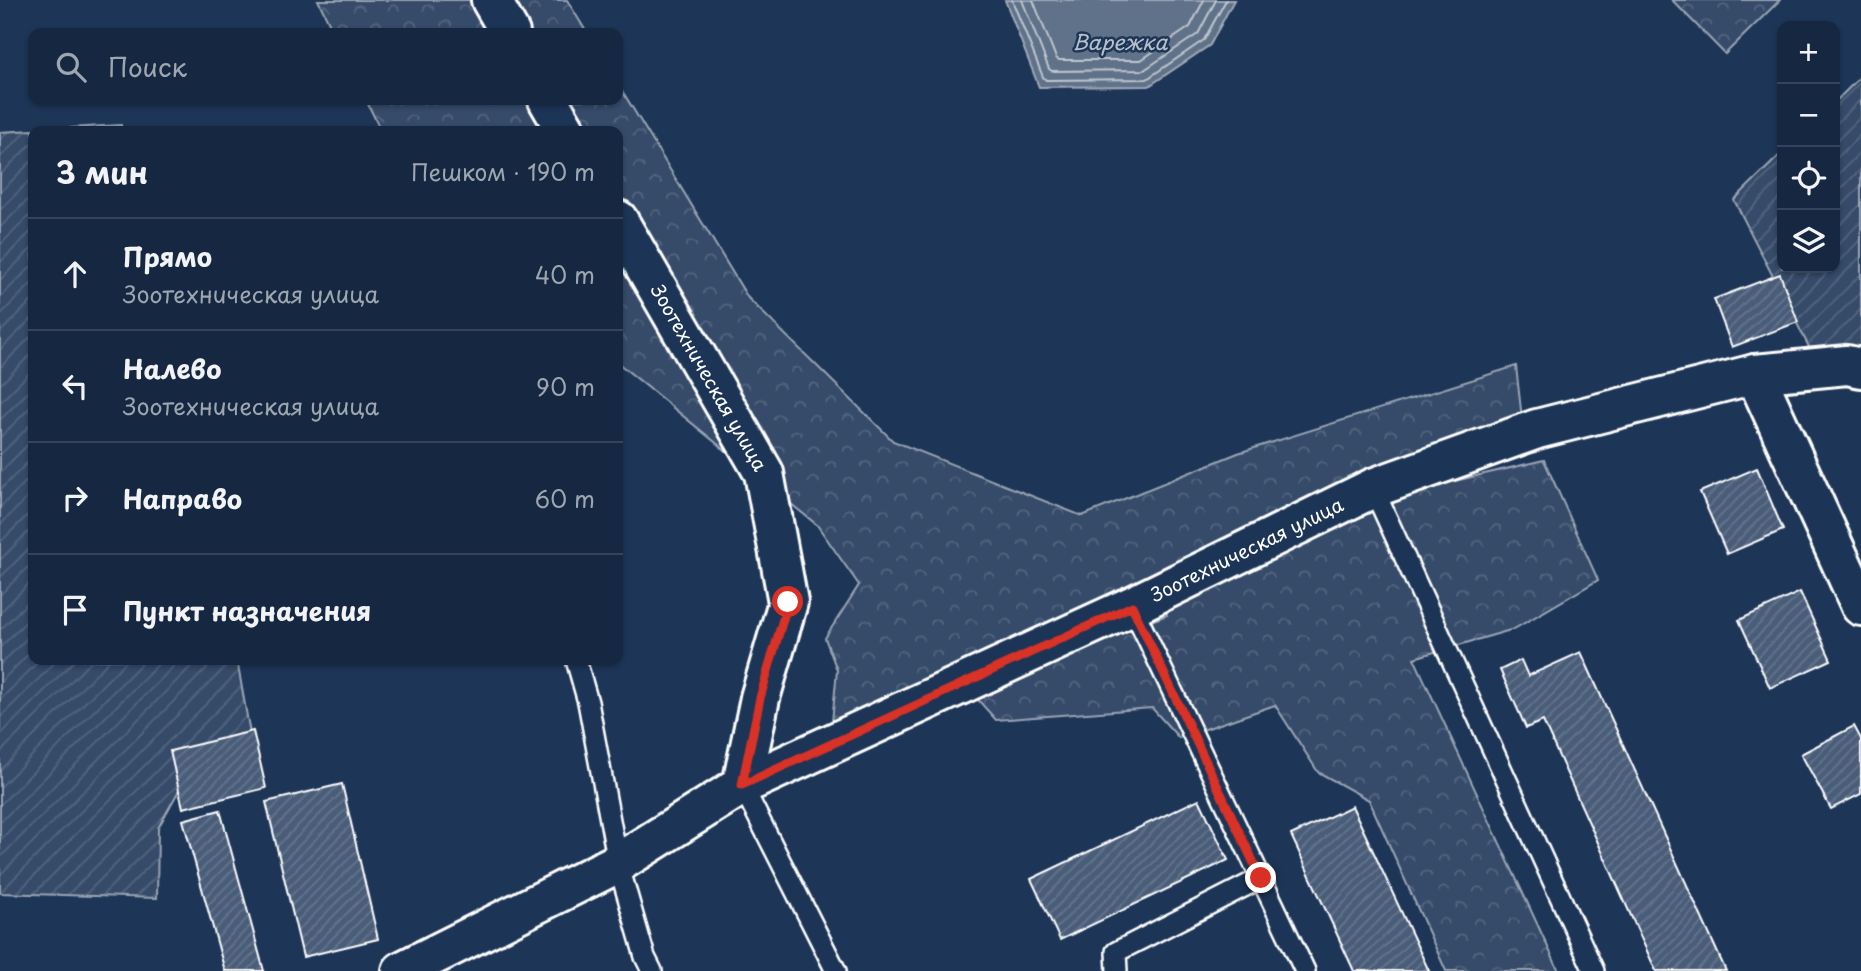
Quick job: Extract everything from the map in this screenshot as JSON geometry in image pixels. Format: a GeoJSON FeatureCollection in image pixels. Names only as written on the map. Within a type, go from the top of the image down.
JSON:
{"type":"FeatureCollection","features":[{"type":"Feature","properties":{"kind":"street"},"geometry":{"type":"LineString","coordinates":[[491,0],[507,28]]}},
{"type":"Feature","properties":{"kind":"street"},"geometry":{"type":"LineString","coordinates":[[551,105],[563,126]]}},
{"type":"Feature","properties":{"kind":"street","name":"Зоотехническая улица"},"geometry":{"type":"LineString","coordinates":[[623,232],[764,473],[788,602],[760,698],[742,785]]}},
{"type":"Feature","properties":{"kind":"street","name":"Зоотехническая улица"},"geometry":{"type":"LineString","coordinates":[[742,785],[1132,606],[1373,488],[1537,429],[1755,374],[1847,365],[1861,368]]}},
{"type":"Feature","properties":{"kind":"street"},"geometry":{"type":"LineString","coordinates":[[1755,374],[1861,606]]}},
{"type":"Feature","properties":{"kind":"street"},"geometry":{"type":"LineString","coordinates":[[402,971],[618,863],[742,785]]}},
{"type":"Feature","properties":{"kind":"lane"},"geometry":{"type":"LineString","coordinates":[[1373,488],[1594,971]]}},
{"type":"Feature","properties":{"kind":"lane"},"geometry":{"type":"LineString","coordinates":[[1132,606],[1305,971]]}},
{"type":"Feature","properties":{"kind":"lane"},"geometry":{"type":"LineString","coordinates":[[577,665],[618,863],[645,957],[652,971]]}},
{"type":"Feature","properties":{"kind":"lane"},"geometry":{"type":"LineString","coordinates":[[742,785],[836,971]]}},
{"type":"Feature","properties":{"kind":"lane"},"geometry":{"type":"LineString","coordinates":[[1116,971],[1116,952],[1261,878]]}},
{"type":"Feature","properties":{"kind":"green space"},"geometry":{"type":"Polygon","coordinates":[[[318,0],[567,0],[584,28],[332,28],[318,0]]]}},
{"type":"Feature","properties":{"kind":"green space"},"geometry":{"type":"Polygon","coordinates":[[[1672,0],[1780,0],[1725,54],[1672,0]]]}},
{"type":"Feature","properties":{"kind":"green space"},"geometry":{"type":"Polygon","coordinates":[[[1861,76],[1861,350],[1811,351],[1734,200],[1777,158],[1777,273],[1840,273],[1840,97],[1861,76]]]}},
{"type":"Feature","properties":{"kind":"green space"},"geometry":{"type":"Polygon","coordinates":[[[623,92],[748,298],[893,441],[1082,516],[1238,453],[1516,366],[1522,419],[1429,487],[1544,460],[1598,580],[1514,629],[1414,658],[1559,971],[1446,971],[1369,800],[1318,772],[1275,705],[1179,738],[1152,708],[996,720],[970,691],[1167,615],[1150,584],[832,722],[837,670],[825,638],[859,585],[817,525],[623,367],[623,126],[379,126],[368,105],[623,105],[623,92]]]}},
{"type":"Feature","properties":{"kind":"green space"},"geometry":{"type":"Polygon","coordinates":[[[28,130],[28,665],[238,665],[259,784],[183,783],[158,828],[157,898],[0,893],[0,132],[28,130]]]}},
{"type":"Feature","properties":{"kind":"water","name":"Варежка"},"geometry":{"type":"Polygon","coordinates":[[[1005,0],[1234,0],[1210,45],[1149,86],[1039,87],[1005,0]]]}},
{"type":"Feature","properties":{"kind":"building"},"geometry":{"type":"Polygon","coordinates":[[[1780,274],[1798,322],[1732,347],[1714,299],[1780,274]]]}},
{"type":"Feature","properties":{"kind":"building"},"geometry":{"type":"Polygon","coordinates":[[[1757,468],[1783,530],[1727,554],[1700,492],[1757,468]]]}},
{"type":"Feature","properties":{"kind":"building"},"geometry":{"type":"Polygon","coordinates":[[[1800,592],[1831,660],[1770,688],[1739,620],[1800,592]]]}},
{"type":"Feature","properties":{"kind":"building"},"geometry":{"type":"Polygon","coordinates":[[[1581,652],[1726,971],[1656,971],[1543,721],[1526,728],[1500,670],[1521,660],[1528,676],[1581,652]]]}},
{"type":"Feature","properties":{"kind":"building"},"geometry":{"type":"Polygon","coordinates":[[[1854,726],[1861,739],[1861,794],[1831,809],[1801,754],[1854,726]]]}},
{"type":"Feature","properties":{"kind":"building"},"geometry":{"type":"Polygon","coordinates":[[[253,731],[266,788],[183,808],[170,751],[253,731]]]}},
{"type":"Feature","properties":{"kind":"building"},"geometry":{"type":"Polygon","coordinates":[[[342,784],[378,939],[303,957],[266,802],[342,784]]]}},
{"type":"Feature","properties":{"kind":"building"},"geometry":{"type":"Polygon","coordinates":[[[1199,799],[1228,860],[1060,940],[1031,879],[1199,799]]]}},
{"type":"Feature","properties":{"kind":"building"},"geometry":{"type":"Polygon","coordinates":[[[1352,806],[1429,971],[1354,971],[1291,835],[1352,806]]]}},
{"type":"Feature","properties":{"kind":"building"},"geometry":{"type":"Polygon","coordinates":[[[220,810],[264,971],[225,971],[183,820],[220,810]]]}},
{"type":"Feature","properties":{"kind":"route"},"geometry":{"type":"LineString","coordinates":[[788,602],[760,698],[742,785],[1132,606],[1261,878]]}}]}
